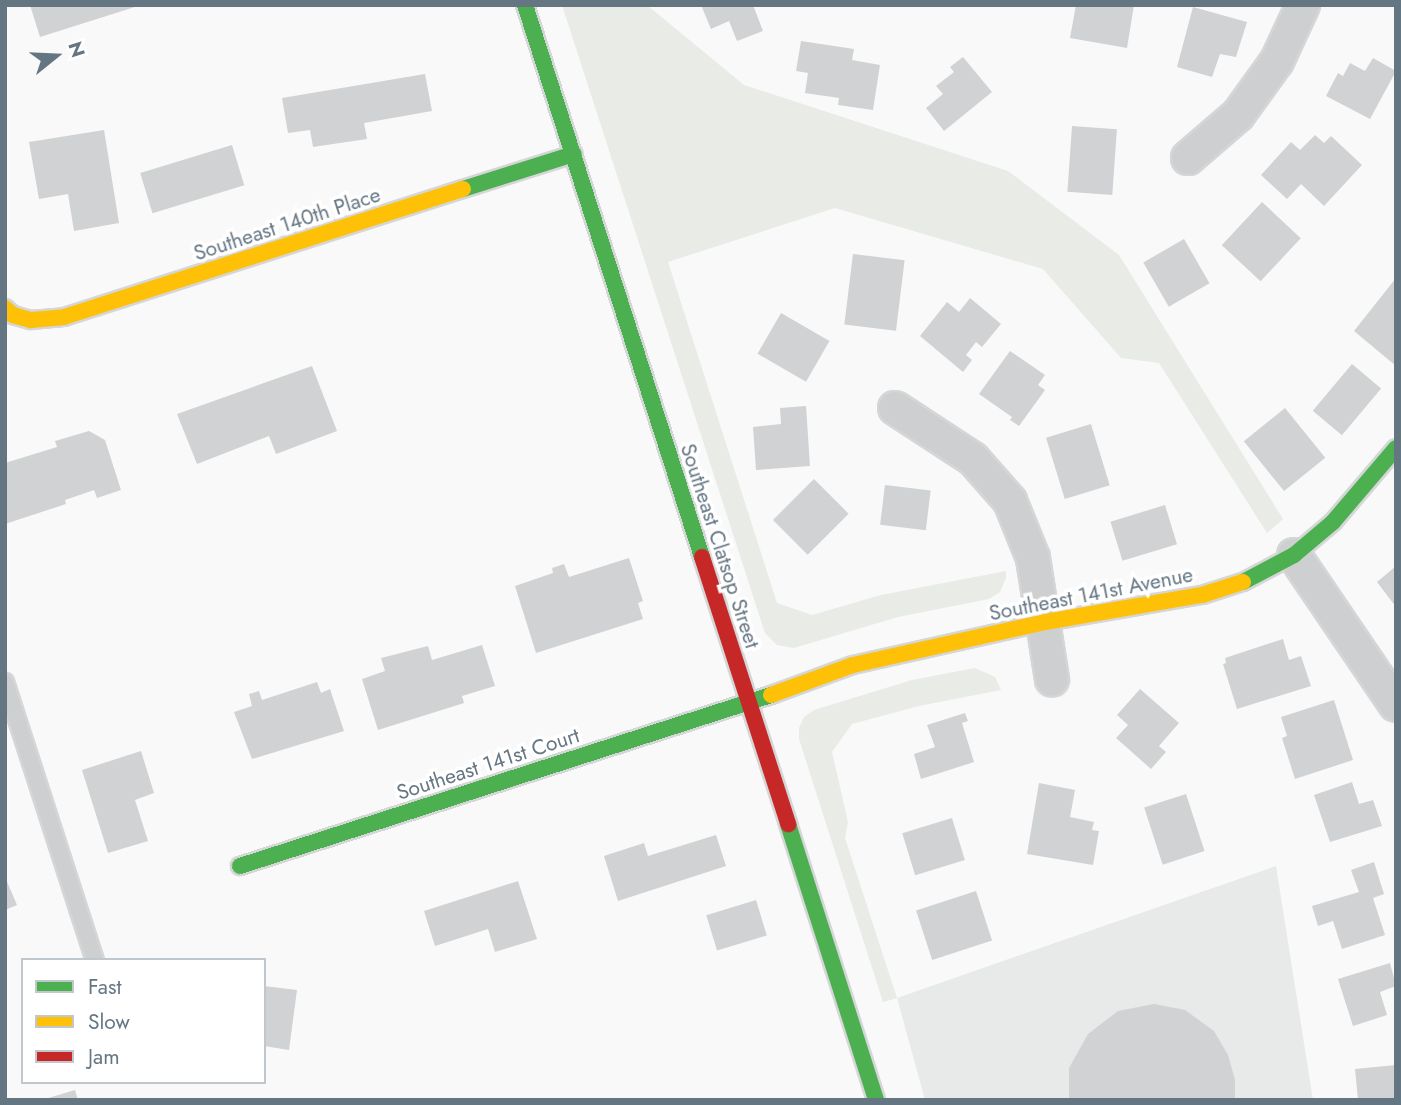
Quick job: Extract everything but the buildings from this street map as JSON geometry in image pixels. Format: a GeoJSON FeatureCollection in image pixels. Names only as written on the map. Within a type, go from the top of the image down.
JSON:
{"type":"FeatureCollection","features":[{"type":"Feature","properties":{"kind":"street","name":"Southeast Clatsop Street"},"geometry":{"type":"LineString","coordinates":[[525,5],[876,1100]]}},
{"type":"Feature","properties":{"kind":"street"},"geometry":{"type":"LineString","coordinates":[[1188,158],[1238,115],[1278,61],[1303,5]]}},
{"type":"Feature","properties":{"kind":"street","name":"Southeast 140th Place"},"geometry":{"type":"LineString","coordinates":[[8,317],[32,320],[64,317],[574,154]]}},
{"type":"Feature","properties":{"kind":"street"},"geometry":{"type":"LineString","coordinates":[[895,408],[973,459],[1010,501],[1033,558],[1052,680]]}},
{"type":"Feature","properties":{"kind":"street","name":"Southeast 141st Avenue"},"geometry":{"type":"LineString","coordinates":[[748,703],[853,665],[1045,622],[1202,595],[1238,585],[1294,555],[1333,522],[1396,448]]}},
{"type":"Feature","properties":{"kind":"street"},"geometry":{"type":"LineString","coordinates":[[1294,555],[1396,705]]}},
{"type":"Feature","properties":{"kind":"street","name":"Southeast 141st Court"},"geometry":{"type":"LineString","coordinates":[[240,866],[748,703]]}},
{"type":"Feature","properties":{"kind":"lane"},"geometry":{"type":"LineString","coordinates":[[5,682],[94,958]]}},
{"type":"Feature","properties":{"kind":"shaded area"},"geometry":{"type":"Polygon","coordinates":[[[562,5],[647,5],[744,85],[1008,171],[1119,255],[1283,519],[1267,533],[1159,363],[1121,358],[1043,269],[835,208],[668,262],[777,603],[812,615],[881,595],[1006,571],[1006,578],[1000,592],[989,599],[898,617],[794,648],[777,645],[765,633],[562,5]]]}},
{"type":"Feature","properties":{"kind":"shaded area"},"geometry":{"type":"Polygon","coordinates":[[[975,668],[995,677],[1001,690],[919,706],[852,724],[832,752],[848,822],[845,838],[897,998],[883,1002],[799,739],[799,728],[804,717],[814,710],[912,680],[975,668]]]}},
{"type":"Feature","properties":{"kind":"shaded area"},"geometry":{"type":"Polygon","coordinates":[[[1276,866],[1313,1100],[925,1100],[897,998],[1276,866]]]}},
{"type":"Feature","properties":{"kind":"traffic: fast"},"geometry":{"type":"LineString","coordinates":[[525,5],[702,557]]}},
{"type":"Feature","properties":{"kind":"traffic: fast"},"geometry":{"type":"LineString","coordinates":[[463,189],[574,154]]}},
{"type":"Feature","properties":{"kind":"traffic: fast"},"geometry":{"type":"LineString","coordinates":[[1243,582],[1294,555],[1333,522],[1396,448]]}},
{"type":"Feature","properties":{"kind":"traffic: fast"},"geometry":{"type":"LineString","coordinates":[[240,866],[771,695]]}},
{"type":"Feature","properties":{"kind":"traffic: fast"},"geometry":{"type":"LineString","coordinates":[[788,824],[876,1100]]}},
{"type":"Feature","properties":{"kind":"traffic: slow"},"geometry":{"type":"LineString","coordinates":[[5,308],[13,315],[31,320],[64,317],[463,189]]}},
{"type":"Feature","properties":{"kind":"traffic: slow"},"geometry":{"type":"LineString","coordinates":[[771,695],[853,665],[1045,622],[1202,595],[1243,582]]}},
{"type":"Feature","properties":{"kind":"traffic: jam"},"geometry":{"type":"LineString","coordinates":[[702,557],[788,824]]}}]}
